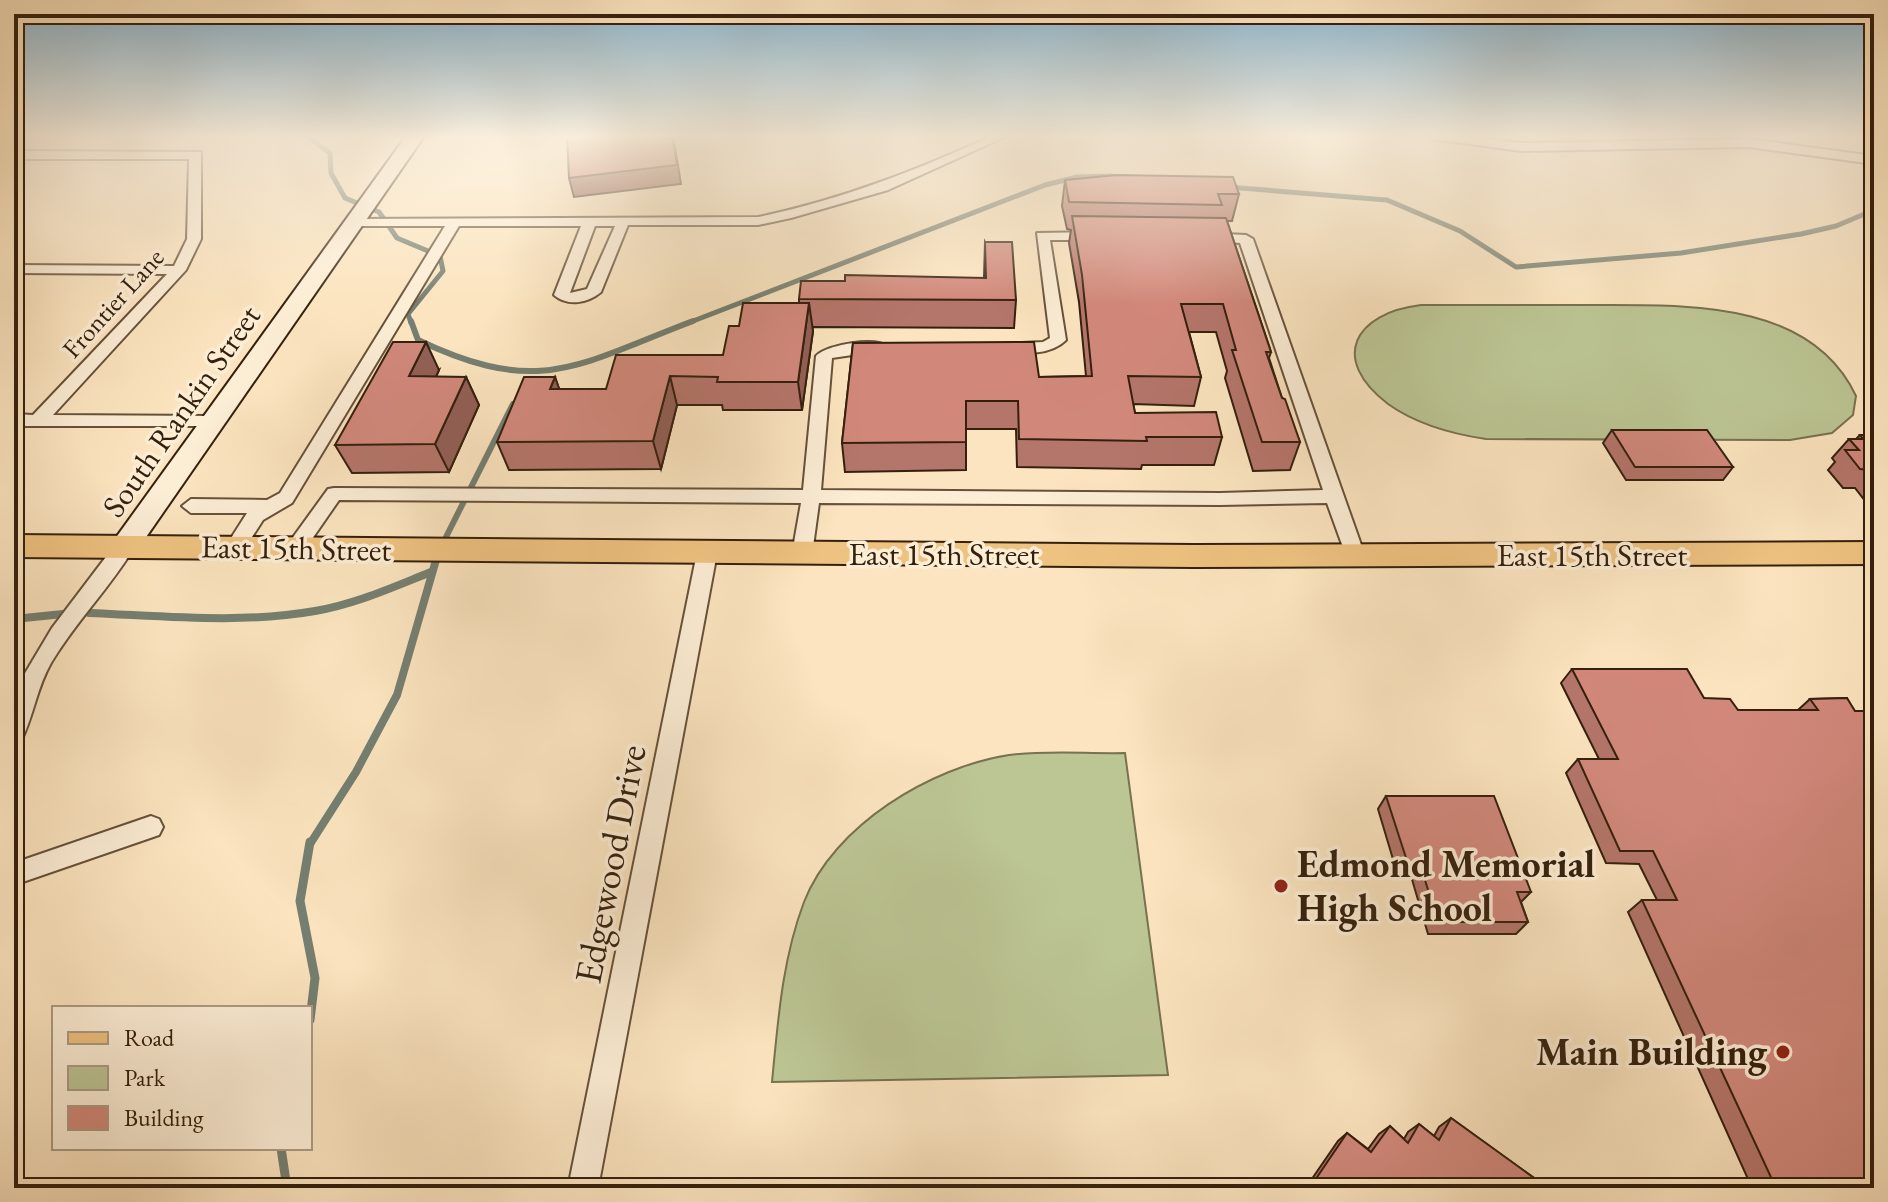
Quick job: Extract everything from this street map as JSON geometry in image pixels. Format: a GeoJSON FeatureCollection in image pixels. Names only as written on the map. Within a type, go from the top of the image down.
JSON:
{"type":"FeatureCollection","features":[{"type":"Feature","properties":{"kind":"main road","name":"East 15th Street"},"geometry":{"type":"LineString","coordinates":[[14,546],[802,554],[1355,556],[1874,553]]}},
{"type":"Feature","properties":{"kind":"street","name":"Frontier Lane"},"geometry":{"type":"LineString","coordinates":[[38,420],[179,270],[194,239],[195,191]]}},
{"type":"Feature","properties":{"kind":"street","name":"South Rankin Street"},"geometry":{"type":"LineString","coordinates":[[14,732],[19,703],[38,667],[377,191]]}},
{"type":"Feature","properties":{"kind":"street"},"geometry":{"type":"LineString","coordinates":[[355,222],[736,223],[814,210],[876,191]]}},
{"type":"Feature","properties":{"kind":"street"},"geometry":{"type":"LineString","coordinates":[[236,546],[256,515],[286,498],[454,222]]}},
{"type":"Feature","properties":{"kind":"street"},"geometry":{"type":"LineString","coordinates":[[589,222],[565,282],[562,295],[565,297],[576,298],[593,292],[623,222]]}},
{"type":"Feature","properties":{"kind":"street"},"geometry":{"type":"LineString","coordinates":[[984,347],[1046,347],[1058,340],[1042,236],[1118,236]]}},
{"type":"Feature","properties":{"kind":"street"},"geometry":{"type":"LineString","coordinates":[[1194,237],[1246,239],[1355,556]]}},
{"type":"Feature","properties":{"kind":"street"},"geometry":{"type":"LineString","coordinates":[[14,269],[179,270]]}},
{"type":"Feature","properties":{"kind":"street"},"geometry":{"type":"LineString","coordinates":[[802,554],[811,497],[824,356],[846,349],[891,347]]}},
{"type":"Feature","properties":{"kind":"street"},"geometry":{"type":"LineString","coordinates":[[14,420],[212,422]]}},
{"type":"Feature","properties":{"kind":"street"},"geometry":{"type":"LineString","coordinates":[[296,547],[334,494],[1333,496]]}},
{"type":"Feature","properties":{"kind":"street"},"geometry":{"type":"LineString","coordinates":[[191,506],[267,507]]}},
{"type":"Feature","properties":{"kind":"street","name":"Edgewood Drive"},"geometry":{"type":"LineString","coordinates":[[583,1188],[707,553]]}},
{"type":"Feature","properties":{"kind":"street"},"geometry":{"type":"LineString","coordinates":[[15,874],[151,827]]}},
{"type":"Feature","properties":{"kind":"street"},"geometry":{"type":"LineString","coordinates":[[14,853],[14,881]]}},
{"type":"Feature","properties":{"kind":"green space"},"geometry":{"type":"Polygon","coordinates":[[[1421,305],[1660,306],[1737,313],[1774,324],[1807,340],[1835,363],[1856,396],[1853,415],[1832,433],[1790,440],[1486,439],[1447,431],[1422,423],[1388,404],[1359,371],[1355,355],[1357,341],[1366,328],[1379,318],[1421,305]]]}},
{"type":"Feature","properties":{"kind":"green space"},"geometry":{"type":"Polygon","coordinates":[[[1053,752],[1125,753],[1168,1075],[772,1082],[786,968],[804,902],[818,874],[861,825],[918,786],[979,762],[1009,755],[1053,752]]]}},
{"type":"Feature","properties":{"kind":"building"},"geometry":{"type":"Polygon","coordinates":[[[1067,191],[1238,191],[1239,194],[1218,194],[1222,205],[1069,202],[1067,191]]]}},
{"type":"Feature","properties":{"kind":"building"},"geometry":{"type":"Polygon","coordinates":[[[1072,216],[1226,218],[1271,352],[1266,352],[1300,442],[1262,442],[1232,350],[1236,350],[1223,304],[1181,304],[1201,377],[1128,376],[1135,413],[1216,412],[1222,437],[1146,437],[1147,441],[1019,439],[1018,401],[966,401],[966,442],[842,443],[853,343],[1034,342],[1039,377],[1092,376],[1082,275],[1072,216]]]}},
{"type":"Feature","properties":{"kind":"building"},"geometry":{"type":"Polygon","coordinates":[[[985,242],[1012,242],[1016,300],[799,299],[801,281],[845,281],[845,275],[986,278],[985,242]]]}},
{"type":"Feature","properties":{"kind":"building"},"geometry":{"type":"Polygon","coordinates":[[[743,303],[809,303],[798,382],[717,382],[718,377],[670,376],[653,441],[497,442],[524,377],[555,377],[550,389],[606,389],[616,355],[723,355],[729,326],[739,326],[743,303]]]}},
{"type":"Feature","properties":{"kind":"building"},"geometry":{"type":"Polygon","coordinates":[[[393,342],[426,342],[409,376],[466,377],[435,444],[335,445],[393,342]]]}},
{"type":"Feature","properties":{"kind":"building"},"geometry":{"type":"Polygon","coordinates":[[[1612,430],[1707,430],[1733,467],[1635,467],[1612,430]]]}},
{"type":"Feature","properties":{"kind":"building"},"geometry":{"type":"Polygon","coordinates":[[[1860,435],[1874,435],[1874,470],[1860,469],[1845,450],[1859,450],[1849,439],[1863,439],[1860,435]]]}},
{"type":"Feature","properties":{"kind":"building","name":"Main Building"},"geometry":{"type":"Polygon","coordinates":[[[1572,669],[1687,669],[1704,698],[1730,699],[1738,710],[1818,710],[1810,699],[1847,698],[1855,711],[1874,711],[1874,1188],[1776,1188],[1642,900],[1677,900],[1653,851],[1620,851],[1578,759],[1618,759],[1572,669]]]}},
{"type":"Feature","properties":{"kind":"building"},"geometry":{"type":"Polygon","coordinates":[[[1386,796],[1494,796],[1531,892],[1517,892],[1528,922],[1438,922],[1420,864],[1408,864],[1386,796]]]}},
{"type":"Feature","properties":{"kind":"building"},"geometry":{"type":"Polygon","coordinates":[[[1451,1118],[1548,1188],[1248,1188],[1311,1186],[1347,1133],[1371,1152],[1390,1126],[1408,1143],[1419,1124],[1439,1140],[1451,1118]]]}},
{"type":"Feature","properties":{"kind":"waterway"},"geometry":{"type":"LineString","coordinates":[[341,191],[345,198],[379,212],[397,238],[440,256],[443,271],[408,314],[411,323]]}},
{"type":"Feature","properties":{"kind":"waterway"},"geometry":{"type":"LineString","coordinates":[[688,323],[1029,191]]}},
{"type":"Feature","properties":{"kind":"waterway"},"geometry":{"type":"LineString","coordinates":[[1278,191],[1387,200],[1460,231],[1516,267],[1681,253],[1801,234],[1836,226],[1874,210]]}},
{"type":"Feature","properties":{"kind":"waterway"},"geometry":{"type":"LineString","coordinates":[[411,321],[418,340],[460,358],[496,368],[528,371],[558,369],[587,362],[688,323]]}},
{"type":"Feature","properties":{"kind":"waterway"},"geometry":{"type":"LineString","coordinates":[[688,323],[693,321]]}},
{"type":"Feature","properties":{"kind":"waterway"},"geometry":{"type":"LineString","coordinates":[[445,539],[513,404]]}},
{"type":"Feature","properties":{"kind":"waterway"},"geometry":{"type":"LineString","coordinates":[[310,844],[356,772],[397,695],[436,560]]}},
{"type":"Feature","properties":{"kind":"waterway"},"geometry":{"type":"LineString","coordinates":[[89,613],[202,618],[287,615],[345,604],[431,572]]}},
{"type":"Feature","properties":{"kind":"waterway"},"geometry":{"type":"LineString","coordinates":[[14,619],[63,614]]}},
{"type":"Feature","properties":{"kind":"waterway"},"geometry":{"type":"LineString","coordinates":[[310,842],[300,901],[315,978],[312,1006]]}},
{"type":"Feature","properties":{"kind":"waterway"},"geometry":{"type":"LineString","coordinates":[[281,1150],[287,1188]]}},
{"type":"Feature","properties":{"kind":"place","name":"Edmond Memorial High School"},"geometry":{"type":"Point","coordinates":[1281,886]}},
{"type":"Feature","properties":{"kind":"place","name":"Main Building"},"geometry":{"type":"Point","coordinates":[1783,1052]}}]}
